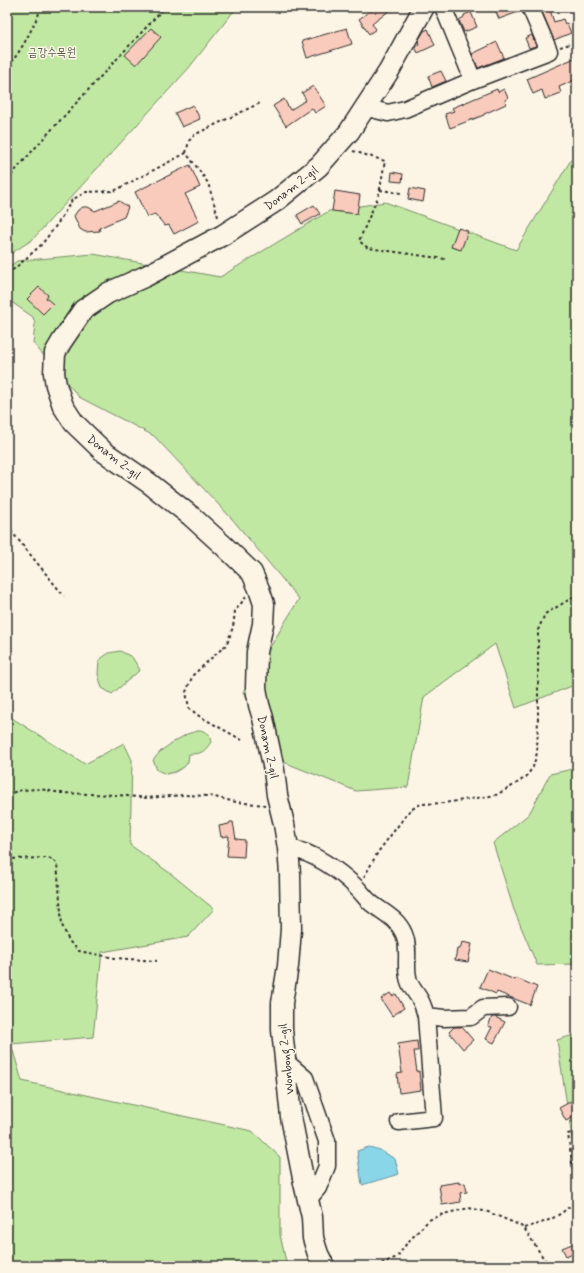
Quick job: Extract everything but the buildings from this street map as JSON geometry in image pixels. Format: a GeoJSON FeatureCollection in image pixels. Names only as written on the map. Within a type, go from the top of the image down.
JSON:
{"type":"FeatureCollection","features":[{"type":"Feature","properties":{"kind":"main road"},"geometry":{"type":"LineString","coordinates":[[411,32],[424,7]]}},
{"type":"Feature","properties":{"kind":"main road","name":"Donam 2-gil"},"geometry":{"type":"LineString","coordinates":[[288,848],[263,718],[258,705],[256,688],[257,652],[263,624],[264,604],[257,583],[252,573],[192,516],[104,452],[74,423],[63,406],[56,384],[54,373],[55,353],[65,335],[83,310],[108,293],[146,276],[223,234],[276,201],[319,166],[348,132],[389,71],[411,32]]}},
{"type":"Feature","properties":{"kind":"main road","name":"Wonbong 2-gil"},"geometry":{"type":"LineString","coordinates":[[288,848],[291,929],[288,966],[282,1003],[282,1030],[292,1117],[312,1218],[313,1238],[324,1266]]}},
{"type":"Feature","properties":{"kind":"street","name":"Donam 2-gil"},"geometry":{"type":"LineString","coordinates":[[411,32],[437,7]]}},
{"type":"Feature","properties":{"kind":"street"},"geometry":{"type":"LineString","coordinates":[[442,7],[473,80]]}},
{"type":"Feature","properties":{"kind":"street"},"geometry":{"type":"LineString","coordinates":[[364,107],[388,113],[405,109],[473,80],[549,51],[530,7]]}},
{"type":"Feature","properties":{"kind":"street"},"geometry":{"type":"LineString","coordinates":[[288,848],[295,849],[317,858],[330,866],[356,887],[370,903],[387,913],[399,924],[405,935],[408,978],[412,988],[423,1004],[426,1016],[434,1118],[398,1122]]}},
{"type":"Feature","properties":{"kind":"street"},"geometry":{"type":"LineString","coordinates":[[426,1016],[444,1018],[471,1017],[483,1008],[508,1007]]}},
{"type":"Feature","properties":{"kind":"street"},"geometry":{"type":"LineString","coordinates":[[286,1061],[306,1078],[326,1141],[327,1166],[318,1188],[308,1200]]}},
{"type":"Feature","properties":{"kind":"path"},"geometry":{"type":"LineString","coordinates":[[7,67],[20,49],[42,7]]}},
{"type":"Feature","properties":{"kind":"path"},"geometry":{"type":"LineString","coordinates":[[7,180],[47,134],[165,7]]}},
{"type":"Feature","properties":{"kind":"path"},"geometry":{"type":"LineString","coordinates":[[549,51],[577,42]]}},
{"type":"Feature","properties":{"kind":"path"},"geometry":{"type":"LineString","coordinates":[[7,273],[14,269],[42,244],[58,223],[72,200],[86,192],[114,191],[186,153],[189,141],[194,135],[260,103]]}},
{"type":"Feature","properties":{"kind":"path"},"geometry":{"type":"LineString","coordinates":[[337,145],[385,161],[380,190],[359,241],[368,248],[445,259]]}},
{"type":"Feature","properties":{"kind":"path"},"geometry":{"type":"LineString","coordinates":[[186,153],[208,183],[223,234]]}},
{"type":"Feature","properties":{"kind":"path"},"geometry":{"type":"LineString","coordinates":[[380,190],[401,193]]}},
{"type":"Feature","properties":{"kind":"path"},"geometry":{"type":"LineString","coordinates":[[7,526],[64,596]]}},
{"type":"Feature","properties":{"kind":"path"},"geometry":{"type":"LineString","coordinates":[[242,740],[199,716],[189,708],[186,692],[193,675],[227,644],[233,627],[236,611],[257,583]]}},
{"type":"Feature","properties":{"kind":"path"},"geometry":{"type":"LineString","coordinates":[[356,887],[362,880],[378,852],[410,810],[421,804],[444,803],[496,795],[526,777],[533,767],[537,753],[538,630],[545,614],[577,595]]}},
{"type":"Feature","properties":{"kind":"path"},"geometry":{"type":"LineString","coordinates":[[7,794],[22,790],[40,789],[61,793],[117,795],[148,798],[183,795],[210,796],[236,802],[280,806]]}},
{"type":"Feature","properties":{"kind":"path"},"geometry":{"type":"LineString","coordinates":[[7,859],[49,858],[57,863],[62,926],[70,941],[79,951],[115,958],[157,961]]}},
{"type":"Feature","properties":{"kind":"path"},"geometry":{"type":"LineString","coordinates":[[524,1228],[548,1222],[567,1210],[575,1202],[575,1184],[568,1134],[577,1131]]}},
{"type":"Feature","properties":{"kind":"path"},"geometry":{"type":"LineString","coordinates":[[376,1266],[397,1257],[407,1243],[429,1220],[443,1214],[469,1208],[488,1212],[524,1228],[544,1259],[552,1266]]}},
{"type":"Feature","properties":{"kind":"green space","name":"금강수목원"},"geometry":{"type":"Polygon","coordinates":[[[7,7],[237,7],[188,69],[32,240],[7,256],[7,7]]]}},
{"type":"Feature","properties":{"kind":"green space"},"geometry":{"type":"Polygon","coordinates":[[[577,150],[577,684],[516,708],[495,644],[424,697],[408,787],[356,791],[281,761],[243,692],[299,599],[233,520],[154,436],[79,397],[33,343],[35,324],[33,317],[7,299],[7,268],[17,261],[93,254],[220,277],[329,211],[385,202],[516,250],[577,150]]]}},
{"type":"Feature","properties":{"kind":"green space"},"geometry":{"type":"Polygon","coordinates":[[[120,651],[132,657],[140,670],[112,694],[102,688],[98,674],[99,660],[109,653],[120,651]]]}},
{"type":"Feature","properties":{"kind":"green space"},"geometry":{"type":"Polygon","coordinates":[[[7,715],[85,764],[124,743],[132,760],[130,845],[170,873],[214,909],[188,937],[102,952],[93,1037],[11,1044],[22,1081],[252,1131],[280,1157],[280,1235],[287,1266],[7,1266],[7,715]]]}},
{"type":"Feature","properties":{"kind":"green space"},"geometry":{"type":"Polygon","coordinates":[[[201,730],[209,734],[211,742],[204,750],[197,754],[189,754],[188,762],[184,767],[175,772],[166,774],[157,770],[153,760],[162,750],[187,734],[201,730]]]}},
{"type":"Feature","properties":{"kind":"green space"},"geometry":{"type":"Polygon","coordinates":[[[577,768],[577,964],[537,965],[514,910],[493,843],[529,814],[550,774],[577,768]]]}},
{"type":"Feature","properties":{"kind":"green space"},"geometry":{"type":"Polygon","coordinates":[[[577,1034],[577,1171],[557,1040],[577,1034]]]}},
{"type":"Feature","properties":{"kind":"water"},"geometry":{"type":"Polygon","coordinates":[[[369,1147],[380,1150],[395,1159],[399,1174],[362,1185],[357,1151],[369,1147]]]}}]}
